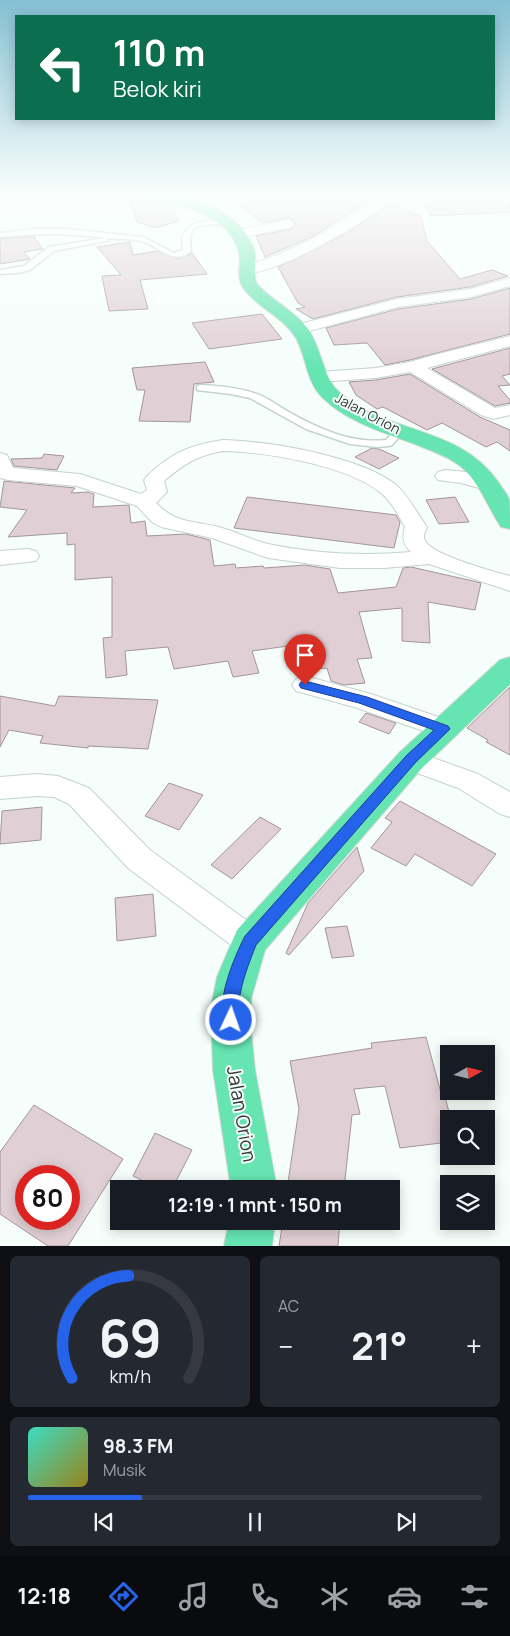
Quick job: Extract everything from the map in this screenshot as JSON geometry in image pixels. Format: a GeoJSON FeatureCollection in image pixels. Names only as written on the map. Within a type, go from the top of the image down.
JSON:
{"type":"FeatureCollection","features":[{"type":"Feature","properties":{"kind":"highway","name":"Jalan Orion"},"geometry":{"type":"LineString","coordinates":[[246,252],[248,256],[245,270],[248,284],[258,295],[290,318],[306,340],[319,377],[328,391],[338,400],[384,425],[456,453],[474,466],[510,522]]}},
{"type":"Feature","properties":{"kind":"highway","name":"Jalan Orion"},"geometry":{"type":"LineString","coordinates":[[253,1180],[250,1151],[235,1085],[231,1038],[231,1001],[240,966],[250,941],[410,760],[510,667]]}},
{"type":"Feature","properties":{"kind":"highway"},"geometry":{"type":"LineString","coordinates":[[248,1246],[251,1230]]}},
{"type":"Feature","properties":{"kind":"street"},"geometry":{"type":"LineString","coordinates":[[245,270],[279,262],[300,252]]}},
{"type":"Feature","properties":{"kind":"street"},"geometry":{"type":"LineString","coordinates":[[298,329],[397,303],[472,294],[510,282]]}},
{"type":"Feature","properties":{"kind":"street"},"geometry":{"type":"LineString","coordinates":[[319,377],[376,373],[413,367],[440,358],[510,341]]}},
{"type":"Feature","properties":{"kind":"street"},"geometry":{"type":"LineString","coordinates":[[413,367],[493,414],[510,410]]}},
{"type":"Feature","properties":{"kind":"street"},"geometry":{"type":"LineString","coordinates":[[144,502],[157,492],[154,480],[168,466],[184,455],[206,447],[230,444],[308,457],[363,475],[388,488],[416,527],[413,536],[416,545],[432,557],[510,584]]}},
{"type":"Feature","properties":{"kind":"street"},"geometry":{"type":"LineString","coordinates":[[0,459],[3,471],[8,474],[80,480],[144,502],[159,518],[168,523],[217,532],[268,551],[340,561],[384,561],[432,557]]}},
{"type":"Feature","properties":{"kind":"street"},"geometry":{"type":"LineString","coordinates":[[444,476],[463,477],[486,484]]}},
{"type":"Feature","properties":{"kind":"street"},"geometry":{"type":"LineString","coordinates":[[0,558],[28,556]]}},
{"type":"Feature","properties":{"kind":"street"},"geometry":{"type":"LineString","coordinates":[[305,685],[362,700],[444,729]]}},
{"type":"Feature","properties":{"kind":"street"},"geometry":{"type":"LineString","coordinates":[[410,760],[468,781],[510,806]]}},
{"type":"Feature","properties":{"kind":"street"},"geometry":{"type":"LineString","coordinates":[[0,788],[36,785],[58,787],[79,796],[139,858],[250,941]]}},
{"type":"Feature","properties":{"kind":"street"},"geometry":{"type":"LineString","coordinates":[[0,802],[36,785]]}},
{"type":"Feature","properties":{"kind":"lane"},"geometry":{"type":"LineString","coordinates":[[0,272],[18,271],[27,268],[48,252]]}},
{"type":"Feature","properties":{"kind":"lane"},"geometry":{"type":"LineString","coordinates":[[168,252],[173,255],[181,252]]}},
{"type":"Feature","properties":{"kind":"lane"},"geometry":{"type":"LineString","coordinates":[[200,388],[217,389],[254,397],[304,424],[337,437],[360,443],[389,443],[399,431]]}},
{"type":"Feature","properties":{"kind":"building"},"geometry":{"type":"Polygon","coordinates":[[[0,252],[24,252],[30,259],[0,264],[0,252]]]}},
{"type":"Feature","properties":{"kind":"building"},"geometry":{"type":"Polygon","coordinates":[[[101,252],[132,252],[133,255],[160,252],[178,259],[192,253],[207,274],[140,280],[148,309],[109,311],[102,276],[121,275],[101,252]]]}},
{"type":"Feature","properties":{"kind":"building"},"geometry":{"type":"Polygon","coordinates":[[[263,252],[276,252],[265,257],[263,252]]]}},
{"type":"Feature","properties":{"kind":"building"},"geometry":{"type":"Polygon","coordinates":[[[308,252],[437,252],[460,279],[492,270],[508,276],[470,287],[397,297],[313,319],[296,309],[305,307],[298,303],[278,267],[308,252]]]}},
{"type":"Feature","properties":{"kind":"building"},"geometry":{"type":"Polygon","coordinates":[[[510,288],[510,334],[410,360],[385,365],[367,343],[334,345],[326,328],[398,309],[471,299],[510,288]]]}},
{"type":"Feature","properties":{"kind":"building"},"geometry":{"type":"Polygon","coordinates":[[[262,314],[282,339],[209,349],[192,323],[262,314]]]}},
{"type":"Feature","properties":{"kind":"building"},"geometry":{"type":"Polygon","coordinates":[[[510,348],[510,374],[502,376],[510,385],[498,386],[510,400],[510,403],[495,406],[432,369],[510,348]]]}},
{"type":"Feature","properties":{"kind":"building"},"geometry":{"type":"Polygon","coordinates":[[[205,362],[214,382],[194,384],[190,422],[139,421],[145,390],[137,390],[132,368],[205,362]]]}},
{"type":"Feature","properties":{"kind":"building"},"geometry":{"type":"Polygon","coordinates":[[[410,374],[480,417],[510,430],[510,451],[497,442],[486,447],[442,423],[427,430],[383,407],[377,409],[356,395],[349,382],[376,380],[410,374]]]}},
{"type":"Feature","properties":{"kind":"building"},"geometry":{"type":"Polygon","coordinates":[[[372,448],[399,458],[379,469],[355,457],[372,448]]]}},
{"type":"Feature","properties":{"kind":"building"},"geometry":{"type":"Polygon","coordinates":[[[44,454],[64,456],[57,470],[14,466],[11,459],[42,458],[44,454]]]}},
{"type":"Feature","properties":{"kind":"building"},"geometry":{"type":"Polygon","coordinates":[[[4,481],[75,488],[71,493],[88,492],[94,494],[93,507],[129,505],[131,523],[145,521],[147,536],[186,534],[210,540],[214,566],[235,564],[236,568],[263,566],[264,568],[305,565],[330,569],[338,593],[396,587],[403,568],[411,567],[481,583],[475,610],[428,602],[430,643],[402,641],[402,608],[359,612],[372,658],[357,659],[365,683],[344,685],[331,681],[327,668],[294,671],[288,646],[252,651],[259,673],[233,677],[228,661],[174,669],[168,647],[125,651],[127,675],[106,678],[103,638],[112,637],[112,577],[75,580],[75,544],[67,545],[67,533],[8,537],[27,510],[0,507],[4,481]]]}},
{"type":"Feature","properties":{"kind":"building"},"geometry":{"type":"Polygon","coordinates":[[[247,497],[396,515],[400,522],[394,548],[234,528],[247,497]]]}},
{"type":"Feature","properties":{"kind":"building"},"geometry":{"type":"Polygon","coordinates":[[[455,497],[469,522],[439,524],[426,500],[455,497]]]}},
{"type":"Feature","properties":{"kind":"building"},"geometry":{"type":"Polygon","coordinates":[[[510,687],[510,755],[486,742],[488,740],[467,728],[510,687]]]}},
{"type":"Feature","properties":{"kind":"building"},"geometry":{"type":"Polygon","coordinates":[[[0,696],[55,706],[59,696],[158,700],[148,749],[88,746],[88,748],[40,743],[43,736],[9,730],[0,747],[0,696]]]}},
{"type":"Feature","properties":{"kind":"building"},"geometry":{"type":"Polygon","coordinates":[[[366,713],[396,723],[389,734],[359,722],[366,713]]]}},
{"type":"Feature","properties":{"kind":"building"},"geometry":{"type":"Polygon","coordinates":[[[169,783],[203,795],[179,830],[145,816],[169,783]]]}},
{"type":"Feature","properties":{"kind":"building"},"geometry":{"type":"Polygon","coordinates":[[[400,801],[496,854],[472,886],[415,854],[406,866],[371,848],[392,822],[385,818],[400,801]]]}},
{"type":"Feature","properties":{"kind":"building"},"geometry":{"type":"Polygon","coordinates":[[[42,807],[41,840],[0,844],[2,811],[42,807]]]}},
{"type":"Feature","properties":{"kind":"building"},"geometry":{"type":"Polygon","coordinates":[[[260,817],[281,829],[232,879],[211,865],[260,817]]]}},
{"type":"Feature","properties":{"kind":"building"},"geometry":{"type":"Polygon","coordinates":[[[357,847],[364,871],[289,955],[286,953],[308,903],[357,847]]]}},
{"type":"Feature","properties":{"kind":"building"},"geometry":{"type":"Polygon","coordinates":[[[153,894],[156,936],[117,941],[115,898],[153,894]]]}},
{"type":"Feature","properties":{"kind":"building"},"geometry":{"type":"Polygon","coordinates":[[[347,926],[354,956],[332,958],[325,928],[347,926]]]}},
{"type":"Feature","properties":{"kind":"building"},"geometry":{"type":"Polygon","coordinates":[[[426,1037],[440,1089],[440,1100],[446,1100],[448,1110],[440,1110],[440,1143],[400,1148],[385,1086],[354,1089],[360,1114],[352,1115],[345,1180],[288,1180],[299,1109],[290,1061],[372,1048],[371,1043],[426,1037]]]}},
{"type":"Feature","properties":{"kind":"building"},"geometry":{"type":"Polygon","coordinates":[[[34,1105],[123,1159],[80,1227],[80,1165],[15,1165],[15,1224],[0,1214],[0,1152],[34,1105]]]}},
{"type":"Feature","properties":{"kind":"building"},"geometry":{"type":"Polygon","coordinates":[[[155,1133],[192,1150],[177,1180],[141,1180],[133,1176],[155,1133]]]}},
{"type":"Feature","properties":{"kind":"building"},"geometry":{"type":"Polygon","coordinates":[[[24,1230],[78,1230],[68,1246],[48,1246],[24,1230]]]}},
{"type":"Feature","properties":{"kind":"building"},"geometry":{"type":"Polygon","coordinates":[[[282,1230],[339,1230],[338,1246],[279,1246],[282,1230]]]}},
{"type":"Feature","properties":{"kind":"route"},"geometry":{"type":"LineString","coordinates":[[231,1020],[231,1001],[240,966],[250,941],[410,760],[444,729],[362,700],[305,685]]}}]}
